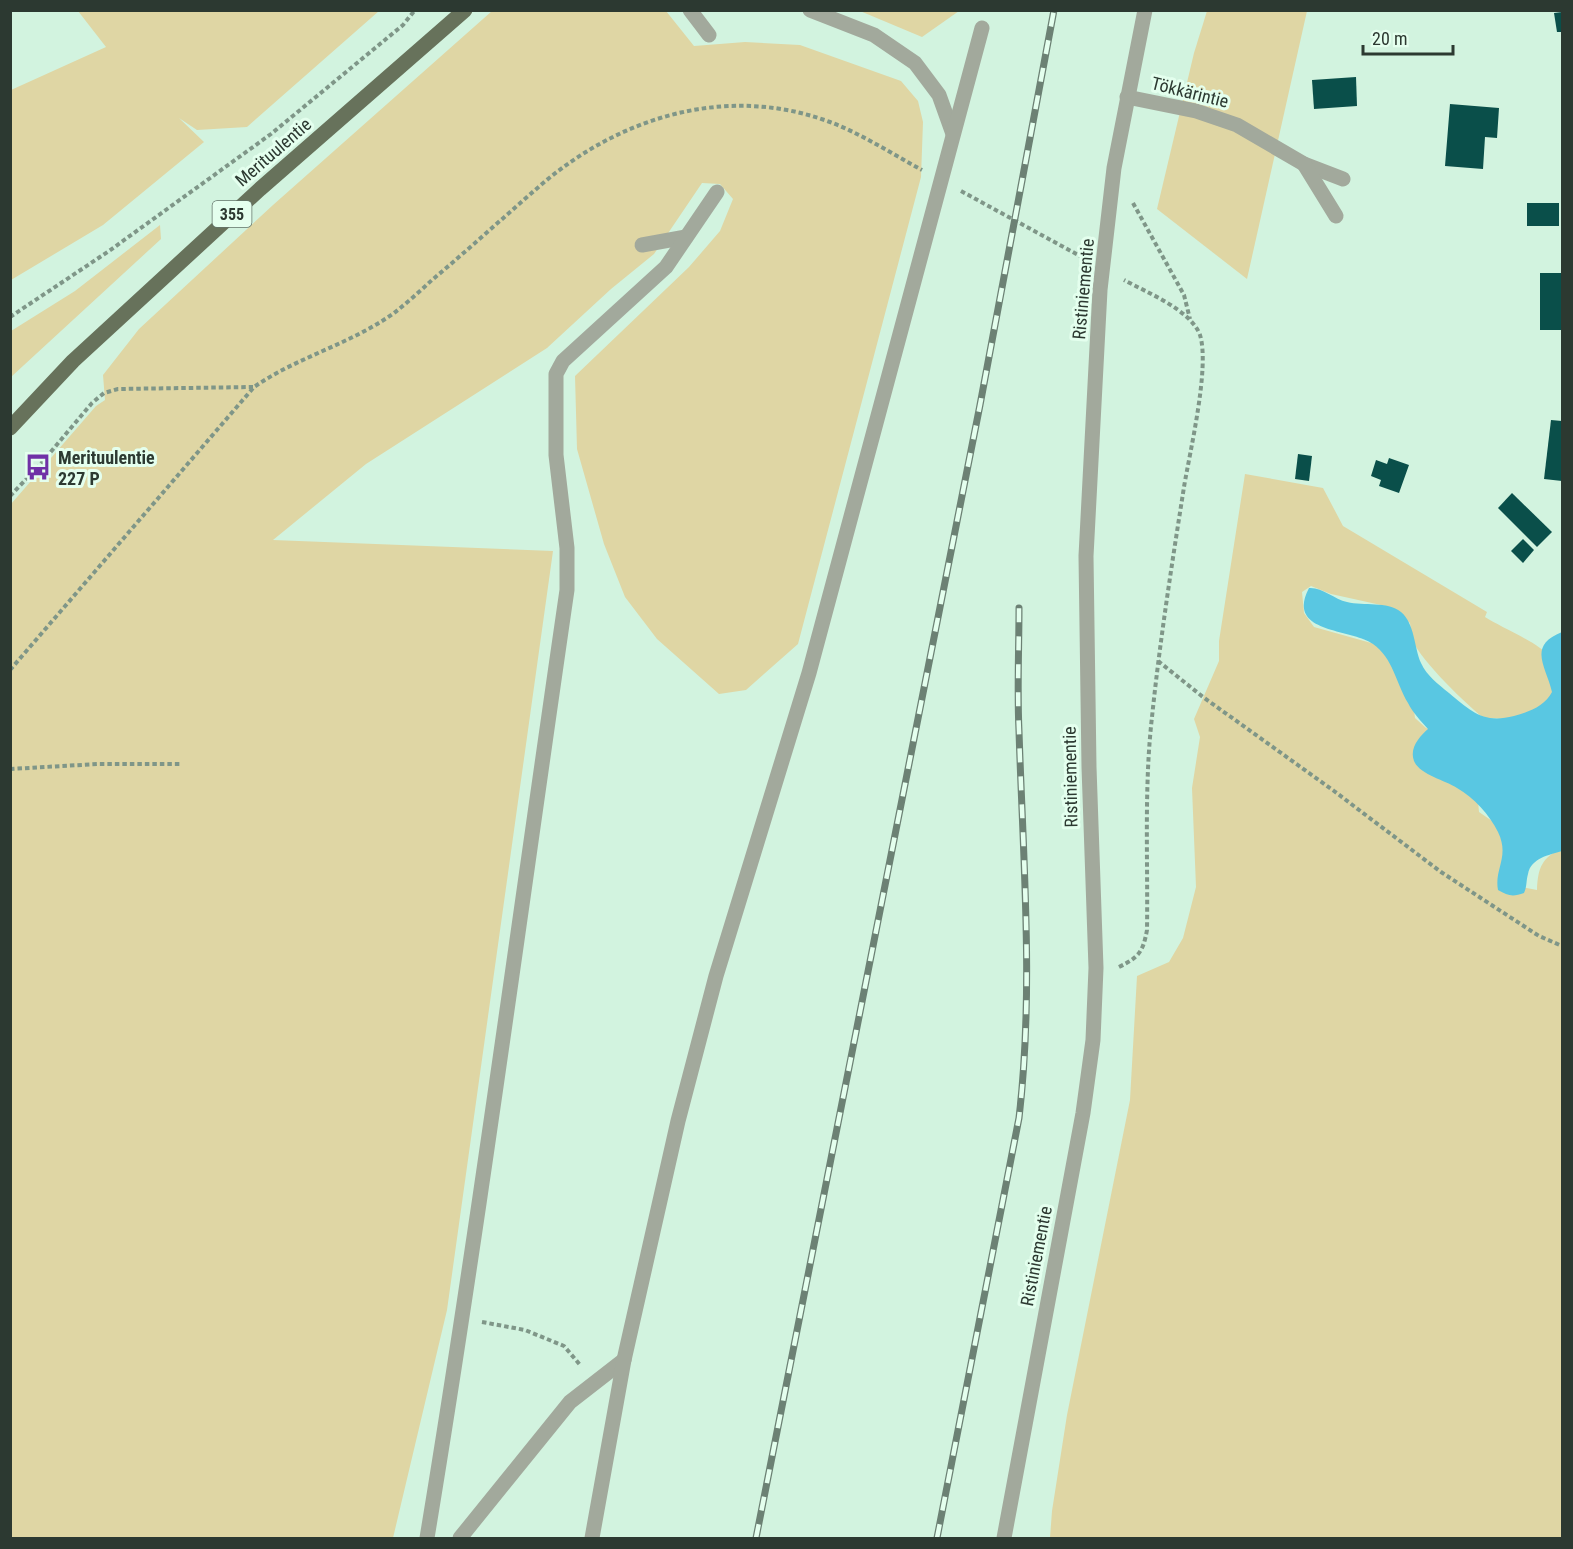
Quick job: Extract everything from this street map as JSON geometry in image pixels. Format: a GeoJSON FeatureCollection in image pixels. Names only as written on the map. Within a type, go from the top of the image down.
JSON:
{"type":"FeatureCollection","features":[{"type":"Feature","properties":{"kind":"main road","name":"Merituulentie"},"geometry":{"type":"LineString","coordinates":[[10,428],[98,337],[260,189],[465,10]]}},
{"type":"Feature","properties":{"kind":"street"},"geometry":{"type":"LineString","coordinates":[[690,10],[709,35]]}},
{"type":"Feature","properties":{"kind":"street"},"geometry":{"type":"LineString","coordinates":[[810,10],[874,35],[915,63],[939,95],[953,134]]}},
{"type":"Feature","properties":{"kind":"street","name":"Ristiniementie"},"geometry":{"type":"LineString","coordinates":[[1004,1539],[1083,1113],[1093,1040],[1096,968],[1089,767],[1086,556],[1101,290],[1114,168],[1145,10]]}},
{"type":"Feature","properties":{"kind":"street"},"geometry":{"type":"LineString","coordinates":[[592,1539],[624,1360],[678,1121],[745,879],[809,674],[982,28]]}},
{"type":"Feature","properties":{"kind":"street","name":"Tökkärintie"},"geometry":{"type":"LineString","coordinates":[[1127,97],[1196,111],[1237,125],[1304,164],[1343,178]]}},
{"type":"Feature","properties":{"kind":"street","name":"Tökkärintie"},"geometry":{"type":"LineString","coordinates":[[1304,164],[1336,216]]}},
{"type":"Feature","properties":{"kind":"street"},"geometry":{"type":"LineString","coordinates":[[427,1539],[463,1318],[567,590],[567,548],[556,455],[556,374],[563,361],[666,267],[717,192]]}},
{"type":"Feature","properties":{"kind":"street"},"geometry":{"type":"LineString","coordinates":[[642,245],[686,237]]}},
{"type":"Feature","properties":{"kind":"street"},"geometry":{"type":"LineString","coordinates":[[459,1539],[570,1402],[624,1360]]}},
{"type":"Feature","properties":{"kind":"path"},"geometry":{"type":"LineString","coordinates":[[10,317],[109,251],[271,134],[403,25],[415,10]]}},
{"type":"Feature","properties":{"kind":"path"},"geometry":{"type":"LineString","coordinates":[[10,670],[254,387],[275,372],[340,343],[393,314],[543,183],[622,132],[690,109],[730,105],[762,106],[798,112],[830,122],[861,136],[923,171]]}},
{"type":"Feature","properties":{"kind":"path"},"geometry":{"type":"LineString","coordinates":[[955,188],[1080,256]]}},
{"type":"Feature","properties":{"kind":"path"},"geometry":{"type":"LineString","coordinates":[[1096,968],[1118,968],[1132,961],[1144,949],[1147,930],[1149,763],[1158,661],[1202,376],[1203,350],[1199,333],[1190,319],[1184,296],[1132,202]]}},
{"type":"Feature","properties":{"kind":"path"},"geometry":{"type":"LineString","coordinates":[[1122,279],[1190,319]]}},
{"type":"Feature","properties":{"kind":"path"},"geometry":{"type":"LineString","coordinates":[[10,496],[38,467],[92,403],[104,393],[118,389],[254,387]]}},
{"type":"Feature","properties":{"kind":"path"},"geometry":{"type":"LineString","coordinates":[[1158,661],[1203,697],[1442,872],[1539,936],[1563,946]]}},
{"type":"Feature","properties":{"kind":"path"},"geometry":{"type":"LineString","coordinates":[[10,769],[98,764],[181,764]]}},
{"type":"Feature","properties":{"kind":"path"},"geometry":{"type":"LineString","coordinates":[[463,1318],[525,1330],[564,1346],[596,1382]]}},
{"type":"Feature","properties":{"kind":"shaded area"},"geometry":{"type":"Polygon","coordinates":[[[78,11],[379,11],[247,127],[197,130],[179,118],[204,142],[103,225],[11,280],[11,90],[106,47],[78,11]]]}},
{"type":"Feature","properties":{"kind":"shaded area"},"geometry":{"type":"Polygon","coordinates":[[[492,11],[666,11],[694,46],[745,42],[800,45],[901,81],[918,101],[923,122],[921,177],[798,644],[746,690],[719,694],[657,639],[625,597],[604,544],[577,449],[575,376],[689,267],[720,231],[733,199],[720,184],[702,183],[654,254],[611,289],[547,348],[366,464],[273,540],[553,551],[447,1310],[393,1538],[11,1538],[11,504],[96,406],[105,400],[103,375],[139,329],[273,205],[492,11]]]}},
{"type":"Feature","properties":{"kind":"shaded area"},"geometry":{"type":"Polygon","coordinates":[[[860,11],[959,11],[922,37],[860,11]]]}},
{"type":"Feature","properties":{"kind":"shaded area"},"geometry":{"type":"Polygon","coordinates":[[[1207,11],[1307,11],[1247,279],[1157,209],[1194,53],[1207,11]]]}},
{"type":"Feature","properties":{"kind":"shaded area"},"geometry":{"type":"Polygon","coordinates":[[[160,225],[161,239],[11,377],[11,331],[75,291],[160,225]]]}},
{"type":"Feature","properties":{"kind":"shaded area"},"geometry":{"type":"Polygon","coordinates":[[[1245,474],[1323,488],[1343,526],[1487,612],[1485,617],[1530,641],[1545,652],[1553,666],[1559,699],[1513,720],[1493,718],[1486,720],[1425,660],[1413,641],[1410,623],[1390,607],[1331,594],[1311,586],[1302,592],[1304,613],[1314,627],[1382,646],[1413,703],[1415,718],[1426,728],[1448,734],[1478,801],[1479,812],[1517,838],[1510,885],[1537,890],[1542,864],[1562,848],[1562,1538],[1050,1538],[1067,1415],[1130,1100],[1137,976],[1169,962],[1183,938],[1196,887],[1192,788],[1200,737],[1194,719],[1219,661],[1219,641],[1245,474]]]}},
{"type":"Feature","properties":{"kind":"water"},"geometry":{"type":"Polygon","coordinates":[[[1309,588],[1319,589],[1347,602],[1389,606],[1401,612],[1409,623],[1426,672],[1464,705],[1486,717],[1514,716],[1541,705],[1549,697],[1552,692],[1543,665],[1542,650],[1551,638],[1562,632],[1562,851],[1541,858],[1533,864],[1528,874],[1524,893],[1511,895],[1498,890],[1497,883],[1502,856],[1501,841],[1486,813],[1463,792],[1427,774],[1414,761],[1414,747],[1428,729],[1410,707],[1385,656],[1373,644],[1363,639],[1313,622],[1306,614],[1304,603],[1309,588]]]}},
{"type":"Feature","properties":{"kind":"building"},"geometry":{"type":"Polygon","coordinates":[[[1562,12],[1562,32],[1557,32],[1554,13],[1562,12]]]}},
{"type":"Feature","properties":{"kind":"building"},"geometry":{"type":"Polygon","coordinates":[[[1356,77],[1357,106],[1314,109],[1312,80],[1356,77]]]}},
{"type":"Feature","properties":{"kind":"building"},"geometry":{"type":"Polygon","coordinates":[[[1450,104],[1499,108],[1497,138],[1485,137],[1483,169],[1445,166],[1450,104]]]}},
{"type":"Feature","properties":{"kind":"building"},"geometry":{"type":"Polygon","coordinates":[[[1527,203],[1559,203],[1559,226],[1527,226],[1527,203]]]}},
{"type":"Feature","properties":{"kind":"building"},"geometry":{"type":"Polygon","coordinates":[[[1540,273],[1562,273],[1562,330],[1540,330],[1540,273]]]}},
{"type":"Feature","properties":{"kind":"building"},"geometry":{"type":"Polygon","coordinates":[[[1551,420],[1562,421],[1562,481],[1544,479],[1551,420]]]}},
{"type":"Feature","properties":{"kind":"building"},"geometry":{"type":"Polygon","coordinates":[[[1298,454],[1312,456],[1309,481],[1295,479],[1298,454]]]}},
{"type":"Feature","properties":{"kind":"building"},"geometry":{"type":"Polygon","coordinates":[[[1389,458],[1409,465],[1399,493],[1379,486],[1381,480],[1371,476],[1376,460],[1387,464],[1389,458]]]}},
{"type":"Feature","properties":{"kind":"building"},"geometry":{"type":"Polygon","coordinates":[[[1512,493],[1552,532],[1537,547],[1498,508],[1512,493]]]}},
{"type":"Feature","properties":{"kind":"building"},"geometry":{"type":"Polygon","coordinates":[[[1523,539],[1534,550],[1523,563],[1511,551],[1523,539]]]}},
{"type":"Feature","properties":{"kind":"railway"},"geometry":{"type":"LineString","coordinates":[[756,1538],[980,405],[1054,10]]}},
{"type":"Feature","properties":{"kind":"railway"},"geometry":{"type":"LineString","coordinates":[[937,1538],[1019,1118],[1027,973],[1018,716],[1019,608]]}},
{"type":"Feature","properties":{"kind":"place","name":"Merituulentie 227 P"},"geometry":{"type":"Point","coordinates":[38,467]}}]}
